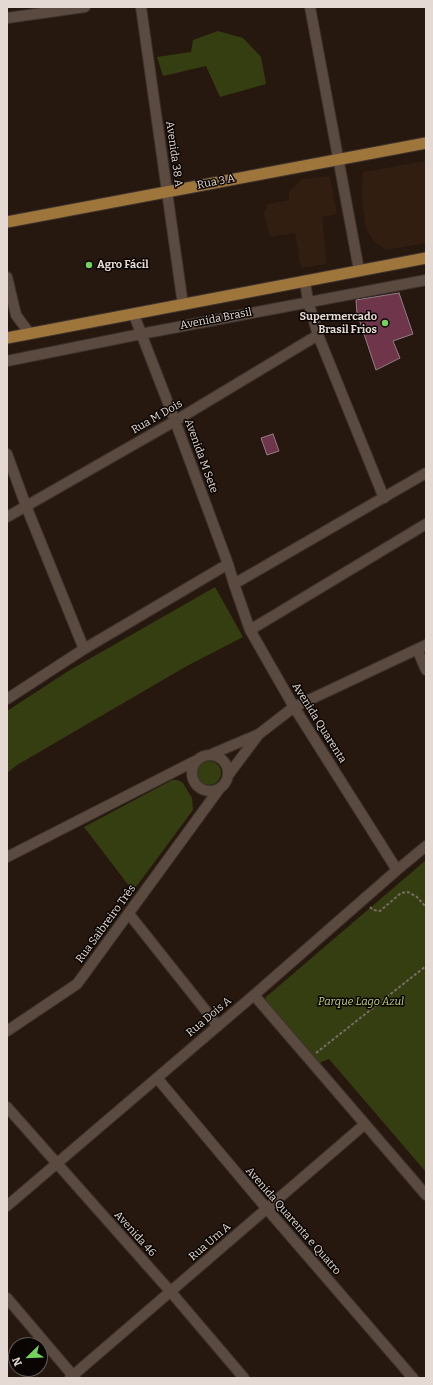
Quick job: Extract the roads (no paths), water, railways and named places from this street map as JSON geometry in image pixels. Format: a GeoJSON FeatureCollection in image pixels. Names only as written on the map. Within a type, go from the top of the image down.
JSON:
{"type":"FeatureCollection","features":[{"type":"Feature","properties":{"kind":"main road","name":"Rua 3 A"},"geometry":{"type":"LineString","coordinates":[[7,222],[426,143]]}},
{"type":"Feature","properties":{"kind":"main road","name":"Avenida Brasil"},"geometry":{"type":"LineString","coordinates":[[7,338],[134,315],[426,258]]}},
{"type":"Feature","properties":{"kind":"street"},"geometry":{"type":"LineString","coordinates":[[7,18],[85,7]]}},
{"type":"Feature","properties":{"kind":"street","name":"Avenida 38 A"},"geometry":{"type":"LineString","coordinates":[[141,7],[183,305]]}},
{"type":"Feature","properties":{"kind":"street"},"geometry":{"type":"LineString","coordinates":[[310,7],[359,270]]}},
{"type":"Feature","properties":{"kind":"street"},"geometry":{"type":"LineString","coordinates":[[7,277],[16,316],[30,334]]}},
{"type":"Feature","properties":{"kind":"street","name":"Avenida Brasil"},"geometry":{"type":"LineString","coordinates":[[7,361],[308,301],[426,280]]}},
{"type":"Feature","properties":{"kind":"street"},"geometry":{"type":"LineString","coordinates":[[305,282],[308,301],[318,335],[384,498]]}},
{"type":"Feature","properties":{"kind":"street","name":"Avenida M Sete"},"geometry":{"type":"LineString","coordinates":[[134,315],[175,420],[234,584]]}},
{"type":"Feature","properties":{"kind":"street","name":"Rua M Dois"},"geometry":{"type":"LineString","coordinates":[[7,517],[318,335]]}},
{"type":"Feature","properties":{"kind":"street"},"geometry":{"type":"LineString","coordinates":[[7,454],[26,506],[84,649]]}},
{"type":"Feature","properties":{"kind":"street"},"geometry":{"type":"LineString","coordinates":[[234,584],[426,473]]}},
{"type":"Feature","properties":{"kind":"street"},"geometry":{"type":"LineString","coordinates":[[250,630],[426,524]]}},
{"type":"Feature","properties":{"kind":"street"},"geometry":{"type":"LineString","coordinates":[[7,699],[84,649],[228,564]]}},
{"type":"Feature","properties":{"kind":"street","name":"Avenida Quarenta"},"geometry":{"type":"LineString","coordinates":[[234,584],[250,630],[294,707],[397,870]]}},
{"type":"Feature","properties":{"kind":"street"},"geometry":{"type":"LineString","coordinates":[[212,754],[259,734],[294,707],[422,647],[426,670]]}},
{"type":"Feature","properties":{"kind":"street"},"geometry":{"type":"LineString","coordinates":[[229,774],[228,768],[222,758],[212,754],[206,754],[200,757],[192,767],[193,779],[196,785],[207,791],[216,790],[224,785],[229,774],[259,734]]}},
{"type":"Feature","properties":{"kind":"street"},"geometry":{"type":"LineString","coordinates":[[7,857],[196,761]]}},
{"type":"Feature","properties":{"kind":"street","name":"Rua Saibreiro Três"},"geometry":{"type":"LineString","coordinates":[[7,1032],[78,984],[220,788]]}},
{"type":"Feature","properties":{"kind":"street","name":"Rua Saibreiro Três"},"geometry":{"type":"LineString","coordinates":[[205,809],[207,791]]}},
{"type":"Feature","properties":{"kind":"street","name":"Rua Dois A"},"geometry":{"type":"LineString","coordinates":[[7,1206],[426,846]]}},
{"type":"Feature","properties":{"kind":"street"},"geometry":{"type":"LineString","coordinates":[[128,914],[218,1026]]}},
{"type":"Feature","properties":{"kind":"street"},"geometry":{"type":"LineString","coordinates":[[254,995],[426,1195]]}},
{"type":"Feature","properties":{"kind":"street","name":"Avenida Quarenta e Quatro"},"geometry":{"type":"LineString","coordinates":[[157,1078],[267,1209],[413,1378]]}},
{"type":"Feature","properties":{"kind":"street","name":"Avenida 46"},"geometry":{"type":"LineString","coordinates":[[7,1107],[170,1291],[244,1378]]}},
{"type":"Feature","properties":{"kind":"street","name":"Rua Um A"},"geometry":{"type":"LineString","coordinates":[[73,1377],[170,1291],[365,1124]]}},
{"type":"Feature","properties":{"kind":"street"},"geometry":{"type":"LineString","coordinates":[[7,1298],[73,1377]]}},
{"type":"Feature","properties":{"kind":"place","name":"Agro Fácil"},"geometry":{"type":"Point","coordinates":[89,265]}},
{"type":"Feature","properties":{"kind":"place","name":"Supermercado Brasil Frios"},"geometry":{"type":"Point","coordinates":[385,323]}},
{"type":"Feature","properties":{"kind":"park label","name":"Parque Lago Azul"},"geometry":{"type":"Point","coordinates":[361,1002]}}]}
